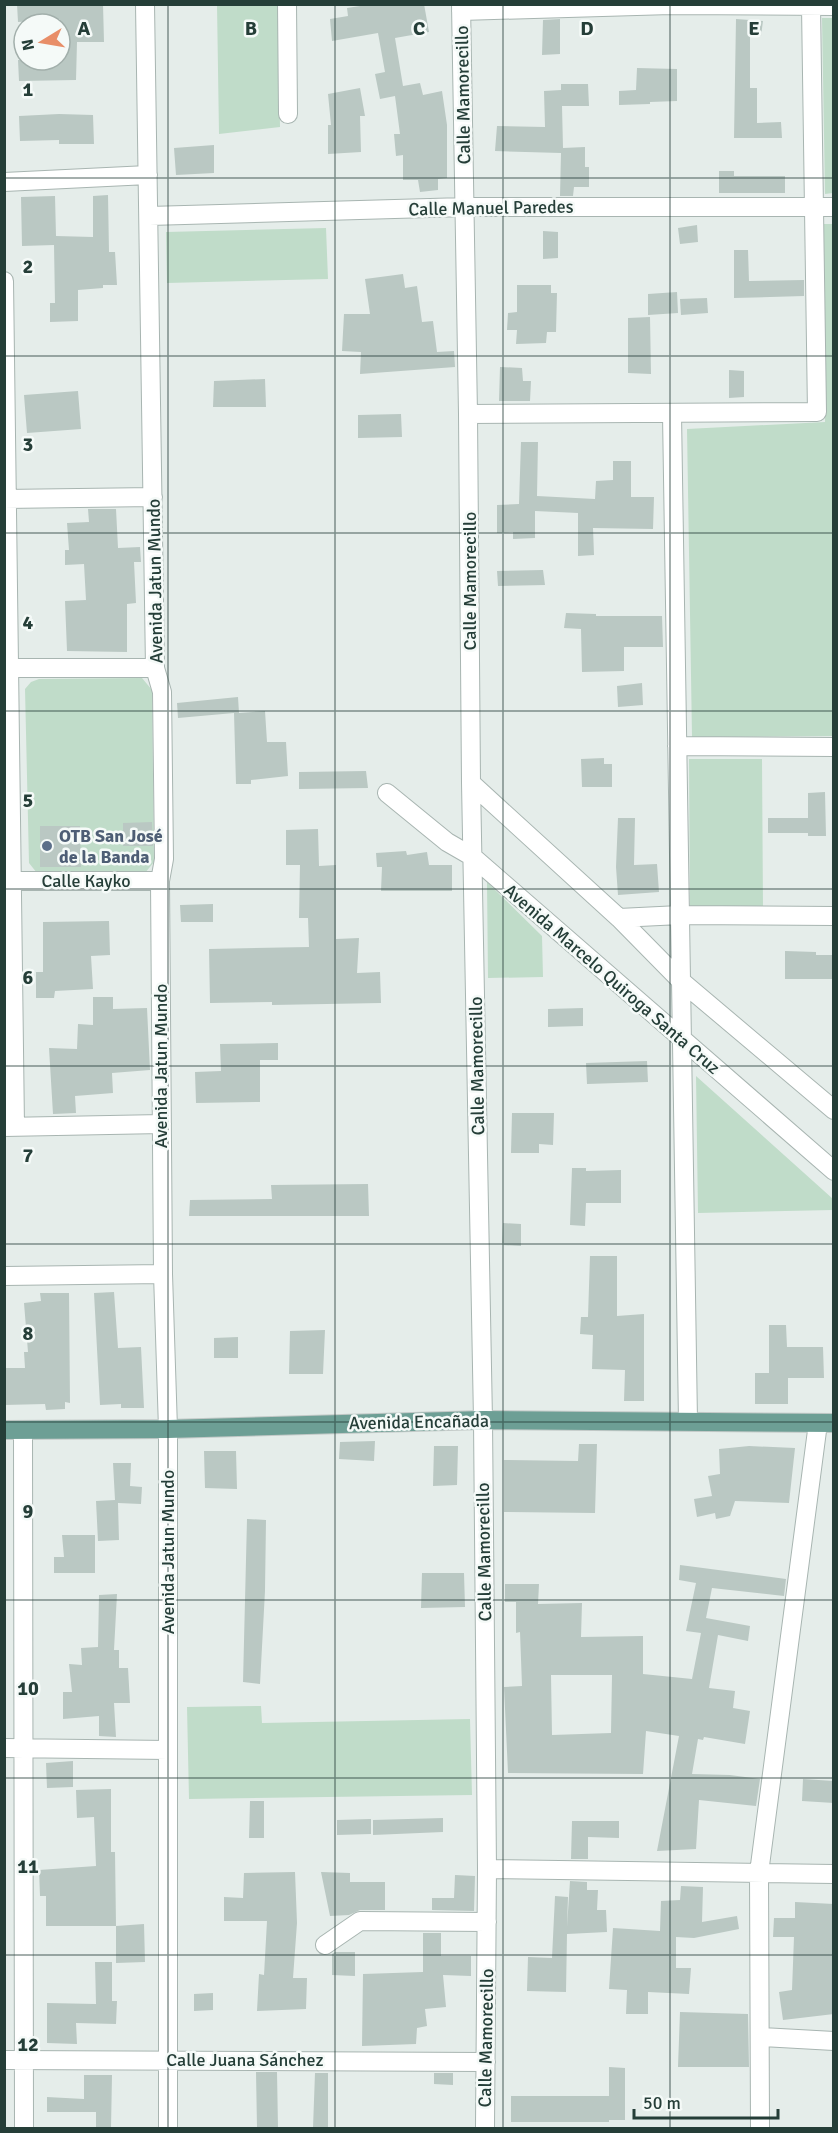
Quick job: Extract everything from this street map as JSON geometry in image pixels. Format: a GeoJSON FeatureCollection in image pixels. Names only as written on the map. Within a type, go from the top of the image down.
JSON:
{"type":"FeatureCollection","features":[{"type":"Feature","properties":{"kind":"main road","name":"Avenida Encañada"},"geometry":{"type":"LineString","coordinates":[[14,1430],[168,1429],[483,1420],[826,1423]]}},
{"type":"Feature","properties":{"kind":"street","name":"Avenida Jatun Mundo"},"geometry":{"type":"LineString","coordinates":[[145,4],[155,668],[162,692],[164,859],[160,881],[163,1274],[168,1429],[168,2128]]}},
{"type":"Feature","properties":{"kind":"street"},"geometry":{"type":"LineString","coordinates":[[287,4],[288,114]]}},
{"type":"Feature","properties":{"kind":"street"},"geometry":{"type":"LineString","coordinates":[[461,8],[671,5],[834,6]]}},
{"type":"Feature","properties":{"kind":"street"},"geometry":{"type":"LineString","coordinates":[[468,414],[817,412],[811,6]]}},
{"type":"Feature","properties":{"kind":"street","name":"Calle Mamorecillo"},"geometry":{"type":"LineString","coordinates":[[461,8],[471,783],[483,1420],[488,1869],[485,2128]]}},
{"type":"Feature","properties":{"kind":"street"},"geometry":{"type":"LineString","coordinates":[[4,182],[148,175]]}},
{"type":"Feature","properties":{"kind":"street","name":"Calle Manuel Paredes"},"geometry":{"type":"LineString","coordinates":[[149,216],[465,207],[834,207]]}},
{"type":"Feature","properties":{"kind":"street"},"geometry":{"type":"LineString","coordinates":[[4,281],[10,668],[8,809],[13,881],[10,1126],[162,1124]]}},
{"type":"Feature","properties":{"kind":"street"},"geometry":{"type":"LineString","coordinates":[[672,414],[688,1421]]}},
{"type":"Feature","properties":{"kind":"street"},"geometry":{"type":"LineString","coordinates":[[6,499],[153,497]]}},
{"type":"Feature","properties":{"kind":"street"},"geometry":{"type":"LineString","coordinates":[[10,668],[155,668]]}},
{"type":"Feature","properties":{"kind":"street"},"geometry":{"type":"LineString","coordinates":[[677,746],[834,747]]}},
{"type":"Feature","properties":{"kind":"street"},"geometry":{"type":"LineString","coordinates":[[471,783],[618,918],[681,981],[826,1097],[834,1110]]}},
{"type":"Feature","properties":{"kind":"street","name":"Avenida Marcelo Quiroga Santa Cruz"},"geometry":{"type":"LineString","coordinates":[[387,792],[447,842],[473,857],[834,1171]]}},
{"type":"Feature","properties":{"kind":"street","name":"Calle Kayko"},"geometry":{"type":"LineString","coordinates":[[13,881],[160,881]]}},
{"type":"Feature","properties":{"kind":"street"},"geometry":{"type":"LineString","coordinates":[[618,918],[680,915],[834,916]]}},
{"type":"Feature","properties":{"kind":"street"},"geometry":{"type":"LineString","coordinates":[[4,1276],[163,1274]]}},
{"type":"Feature","properties":{"kind":"street"},"geometry":{"type":"LineString","coordinates":[[760,2128],[759,1873],[826,1423]]}},
{"type":"Feature","properties":{"kind":"street"},"geometry":{"type":"LineString","coordinates":[[14,1430],[14,1748],[24,2128]]}},
{"type":"Feature","properties":{"kind":"street"},"geometry":{"type":"LineString","coordinates":[[14,1748],[168,1750]]}},
{"type":"Feature","properties":{"kind":"street"},"geometry":{"type":"LineString","coordinates":[[488,1869],[834,1875]]}},
{"type":"Feature","properties":{"kind":"street"},"geometry":{"type":"LineString","coordinates":[[325,1945],[360,1921],[487,1922]]}},
{"type":"Feature","properties":{"kind":"street"},"geometry":{"type":"LineString","coordinates":[[760,2037],[834,2041]]}},
{"type":"Feature","properties":{"kind":"street","name":"Calle Juana Sánchez"},"geometry":{"type":"LineString","coordinates":[[4,2060],[486,2062]]}},
{"type":"Feature","properties":{"kind":"green space"},"geometry":{"type":"Polygon","coordinates":[[[217,5],[278,5],[280,127],[219,134],[217,5]]]}},
{"type":"Feature","properties":{"kind":"green space"},"geometry":{"type":"Polygon","coordinates":[[[822,18],[833,18],[833,193],[825,194],[822,18]]]}},
{"type":"Feature","properties":{"kind":"green space"},"geometry":{"type":"Polygon","coordinates":[[[824,224],[833,224],[833,736],[692,737],[687,429],[825,422],[824,224]]]}},
{"type":"Feature","properties":{"kind":"green space"},"geometry":{"type":"Polygon","coordinates":[[[326,228],[328,279],[167,283],[166,232],[326,228]]]}},
{"type":"Feature","properties":{"kind":"green space"},"geometry":{"type":"Polygon","coordinates":[[[142,678],[152,690],[154,862],[145,873],[37,873],[29,863],[25,689],[31,682],[39,679],[142,678]]]}},
{"type":"Feature","properties":{"kind":"green space"},"geometry":{"type":"Polygon","coordinates":[[[689,759],[762,759],[763,908],[690,908],[689,759]]]}},
{"type":"Feature","properties":{"kind":"green space"},"geometry":{"type":"Polygon","coordinates":[[[487,882],[542,936],[543,977],[488,978],[487,882]]]}},
{"type":"Feature","properties":{"kind":"green space"},"geometry":{"type":"Polygon","coordinates":[[[696,1076],[833,1199],[833,1210],[698,1213],[696,1076]]]}},
{"type":"Feature","properties":{"kind":"green space"},"geometry":{"type":"Polygon","coordinates":[[[261,1706],[262,1723],[470,1719],[472,1795],[189,1799],[187,1707],[261,1706]]]}},
{"type":"Feature","properties":{"kind":"building"},"geometry":{"type":"Polygon","coordinates":[[[17,4],[103,4],[104,42],[77,42],[76,80],[19,81],[19,72],[72,72],[72,12],[17,12],[17,4]]]}},
{"type":"Feature","properties":{"kind":"building"},"geometry":{"type":"Polygon","coordinates":[[[373,4],[424,4],[429,32],[395,38],[403,86],[420,83],[423,95],[442,91],[447,125],[447,178],[438,179],[438,190],[420,192],[418,180],[403,180],[403,155],[396,156],[394,134],[400,134],[395,96],[380,99],[375,74],[385,72],[378,33],[332,41],[330,19],[348,16],[347,8],[373,4]]]}},
{"type":"Feature","properties":{"kind":"building"},"geometry":{"type":"Polygon","coordinates":[[[560,19],[560,54],[542,55],[543,20],[560,19]]]}},
{"type":"Feature","properties":{"kind":"building"},"geometry":{"type":"Polygon","coordinates":[[[736,19],[763,21],[761,36],[750,35],[750,88],[757,88],[757,123],[781,122],[782,138],[734,138],[736,19]]]}},
{"type":"Feature","properties":{"kind":"building"},"geometry":{"type":"Polygon","coordinates":[[[637,68],[677,69],[677,101],[619,105],[619,91],[636,90],[637,68]]]}},
{"type":"Feature","properties":{"kind":"building"},"geometry":{"type":"Polygon","coordinates":[[[561,84],[588,84],[589,106],[562,106],[563,148],[585,147],[585,167],[589,167],[589,187],[574,187],[573,196],[560,196],[561,153],[495,151],[497,126],[545,127],[544,91],[561,90],[561,84]]]}},
{"type":"Feature","properties":{"kind":"building"},"geometry":{"type":"Polygon","coordinates":[[[360,88],[365,116],[360,116],[361,152],[328,154],[328,125],[331,125],[328,94],[360,88]]]}},
{"type":"Feature","properties":{"kind":"building"},"geometry":{"type":"Polygon","coordinates":[[[93,115],[94,144],[59,144],[59,140],[20,141],[19,116],[93,115]]]}},
{"type":"Feature","properties":{"kind":"building"},"geometry":{"type":"Polygon","coordinates":[[[214,145],[214,173],[176,175],[174,148],[214,145]]]}},
{"type":"Feature","properties":{"kind":"building"},"geometry":{"type":"Polygon","coordinates":[[[719,171],[734,171],[734,176],[785,176],[785,193],[719,193],[719,171]]]}},
{"type":"Feature","properties":{"kind":"building"},"geometry":{"type":"Polygon","coordinates":[[[108,195],[109,252],[115,252],[117,285],[78,290],[78,321],[50,322],[50,303],[55,303],[54,245],[22,246],[21,197],[55,196],[56,236],[93,237],[93,196],[108,195]]]}},
{"type":"Feature","properties":{"kind":"building"},"geometry":{"type":"Polygon","coordinates":[[[697,225],[698,242],[680,244],[678,228],[697,225]]]}},
{"type":"Feature","properties":{"kind":"building"},"geometry":{"type":"Polygon","coordinates":[[[543,231],[558,232],[558,258],[543,259],[543,231]]]}},
{"type":"Feature","properties":{"kind":"building"},"geometry":{"type":"Polygon","coordinates":[[[734,250],[748,250],[749,281],[804,280],[804,296],[734,298],[734,250]]]}},
{"type":"Feature","properties":{"kind":"building"},"geometry":{"type":"Polygon","coordinates":[[[403,274],[405,288],[417,286],[422,322],[433,321],[437,352],[454,351],[455,367],[360,374],[361,352],[342,351],[344,314],[370,314],[365,279],[403,274]]]}},
{"type":"Feature","properties":{"kind":"building"},"geometry":{"type":"Polygon","coordinates":[[[517,285],[551,285],[551,293],[557,293],[556,332],[547,332],[546,343],[516,344],[517,330],[507,330],[508,313],[517,312],[517,285]]]}},
{"type":"Feature","properties":{"kind":"building"},"geometry":{"type":"Polygon","coordinates":[[[677,292],[678,313],[648,315],[648,294],[677,292]]]}},
{"type":"Feature","properties":{"kind":"building"},"geometry":{"type":"Polygon","coordinates":[[[707,298],[708,313],[681,315],[680,299],[707,298]]]}},
{"type":"Feature","properties":{"kind":"building"},"geometry":{"type":"Polygon","coordinates":[[[650,317],[651,374],[628,373],[628,318],[650,317]]]}},
{"type":"Feature","properties":{"kind":"building"},"geometry":{"type":"Polygon","coordinates":[[[500,367],[522,368],[523,381],[531,381],[530,401],[499,401],[500,367]]]}},
{"type":"Feature","properties":{"kind":"building"},"geometry":{"type":"Polygon","coordinates":[[[729,370],[744,371],[744,397],[729,398],[729,370]]]}},
{"type":"Feature","properties":{"kind":"building"},"geometry":{"type":"Polygon","coordinates":[[[265,379],[266,407],[213,407],[214,381],[265,379]]]}},
{"type":"Feature","properties":{"kind":"building"},"geometry":{"type":"Polygon","coordinates":[[[78,391],[81,429],[27,433],[24,395],[78,391]]]}},
{"type":"Feature","properties":{"kind":"building"},"geometry":{"type":"Polygon","coordinates":[[[401,414],[402,437],[358,438],[358,415],[401,414]]]}},
{"type":"Feature","properties":{"kind":"building"},"geometry":{"type":"Polygon","coordinates":[[[521,442],[538,442],[537,496],[595,499],[596,481],[613,480],[613,461],[631,461],[631,497],[654,497],[653,529],[593,528],[594,555],[578,556],[578,513],[535,511],[535,538],[513,539],[513,532],[497,533],[497,505],[519,504],[521,442]]]}},
{"type":"Feature","properties":{"kind":"building"},"geometry":{"type":"Polygon","coordinates":[[[88,509],[116,509],[118,548],[140,547],[141,562],[134,562],[136,603],[127,604],[127,652],[67,651],[65,601],[86,600],[84,564],[65,565],[65,550],[69,550],[67,523],[89,522],[88,509]]]}},
{"type":"Feature","properties":{"kind":"building"},"geometry":{"type":"Polygon","coordinates":[[[543,570],[545,585],[498,586],[497,571],[543,570]]]}},
{"type":"Feature","properties":{"kind":"building"},"geometry":{"type":"Polygon","coordinates":[[[566,613],[596,614],[596,616],[662,616],[663,647],[624,647],[624,671],[582,672],[581,629],[564,628],[566,613]]]}},
{"type":"Feature","properties":{"kind":"building"},"geometry":{"type":"Polygon","coordinates":[[[642,683],[643,705],[618,707],[617,686],[642,683]]]}},
{"type":"Feature","properties":{"kind":"building"},"geometry":{"type":"Polygon","coordinates":[[[238,697],[239,713],[265,711],[267,742],[286,742],[288,776],[251,780],[251,784],[236,784],[234,713],[178,718],[177,703],[238,697]]]}},
{"type":"Feature","properties":{"kind":"building"},"geometry":{"type":"Polygon","coordinates":[[[604,758],[604,764],[612,764],[612,787],[582,787],[581,759],[604,758]]]}},
{"type":"Feature","properties":{"kind":"building"},"geometry":{"type":"Polygon","coordinates":[[[366,771],[368,788],[299,789],[299,772],[366,771]]]}},
{"type":"Feature","properties":{"kind":"building"},"geometry":{"type":"Polygon","coordinates":[[[825,792],[826,836],[808,836],[808,833],[768,833],[768,818],[808,818],[808,793],[825,792]]]}},
{"type":"Feature","properties":{"kind":"building"},"geometry":{"type":"Polygon","coordinates":[[[618,818],[635,818],[634,865],[657,864],[659,892],[618,895],[616,867],[618,818]]]}},
{"type":"Feature","properties":{"kind":"building"},"geometry":{"type":"Polygon","coordinates":[[[152,822],[153,846],[123,846],[123,823],[152,822]]]}},
{"type":"Feature","properties":{"kind":"building"},"geometry":{"type":"Polygon","coordinates":[[[40,826],[80,826],[81,867],[40,867],[40,826]]]}},
{"type":"Feature","properties":{"kind":"building"},"geometry":{"type":"Polygon","coordinates":[[[318,829],[319,866],[336,865],[336,939],[359,938],[357,973],[380,972],[381,1003],[272,1005],[272,1002],[210,1003],[209,949],[309,947],[308,918],[299,918],[300,865],[286,865],[286,830],[318,829]]]}},
{"type":"Feature","properties":{"kind":"building"},"geometry":{"type":"Polygon","coordinates":[[[406,851],[407,855],[427,852],[429,865],[452,865],[452,891],[381,891],[382,867],[377,867],[376,853],[406,851]]]}},
{"type":"Feature","properties":{"kind":"building"},"geometry":{"type":"Polygon","coordinates":[[[213,904],[213,922],[181,922],[180,905],[213,904]]]}},
{"type":"Feature","properties":{"kind":"building"},"geometry":{"type":"Polygon","coordinates":[[[109,921],[110,955],[91,956],[93,989],[55,991],[54,998],[36,998],[36,972],[43,972],[43,922],[109,921]]]}},
{"type":"Feature","properties":{"kind":"building"},"geometry":{"type":"Polygon","coordinates":[[[785,951],[834,955],[834,979],[785,979],[785,951]]]}},
{"type":"Feature","properties":{"kind":"building"},"geometry":{"type":"Polygon","coordinates":[[[93,997],[113,997],[113,1009],[147,1008],[150,1070],[112,1073],[113,1093],[75,1096],[76,1113],[53,1114],[49,1048],[77,1049],[78,1024],[93,1025],[93,997]]]}},
{"type":"Feature","properties":{"kind":"building"},"geometry":{"type":"Polygon","coordinates":[[[583,1008],[583,1026],[548,1027],[548,1009],[583,1008]]]}},
{"type":"Feature","properties":{"kind":"building"},"geometry":{"type":"Polygon","coordinates":[[[278,1043],[278,1060],[260,1060],[260,1102],[196,1103],[195,1072],[221,1071],[220,1044],[278,1043]]]}},
{"type":"Feature","properties":{"kind":"building"},"geometry":{"type":"Polygon","coordinates":[[[647,1061],[648,1082],[587,1084],[586,1063],[647,1061]]]}},
{"type":"Feature","properties":{"kind":"building"},"geometry":{"type":"Polygon","coordinates":[[[512,1113],[554,1113],[553,1145],[539,1144],[539,1153],[511,1153],[512,1113]]]}},
{"type":"Feature","properties":{"kind":"building"},"geometry":{"type":"Polygon","coordinates":[[[572,1168],[586,1168],[586,1171],[621,1170],[621,1203],[586,1203],[585,1226],[570,1225],[572,1168]]]}},
{"type":"Feature","properties":{"kind":"building"},"geometry":{"type":"Polygon","coordinates":[[[368,1184],[369,1216],[189,1216],[190,1200],[272,1199],[271,1185],[368,1184]]]}},
{"type":"Feature","properties":{"kind":"building"},"geometry":{"type":"Polygon","coordinates":[[[503,1223],[521,1224],[521,1246],[502,1245],[503,1223]]]}},
{"type":"Feature","properties":{"kind":"building"},"geometry":{"type":"Polygon","coordinates":[[[590,1256],[617,1256],[617,1316],[644,1314],[644,1401],[624,1401],[625,1370],[592,1369],[593,1335],[580,1334],[581,1317],[588,1317],[590,1256]]]}},
{"type":"Feature","properties":{"kind":"building"},"geometry":{"type":"Polygon","coordinates":[[[114,1292],[118,1348],[141,1347],[144,1408],[121,1408],[121,1404],[100,1405],[94,1293],[114,1292]]]}},
{"type":"Feature","properties":{"kind":"building"},"geometry":{"type":"Polygon","coordinates":[[[40,1293],[69,1293],[70,1403],[65,1402],[65,1409],[46,1410],[45,1404],[4,1405],[4,1368],[25,1368],[24,1352],[28,1352],[24,1303],[41,1301],[40,1293]]]}},
{"type":"Feature","properties":{"kind":"building"},"geometry":{"type":"Polygon","coordinates":[[[769,1325],[786,1325],[787,1347],[823,1347],[824,1378],[788,1378],[788,1404],[755,1404],[755,1373],[769,1373],[769,1325]]]}},
{"type":"Feature","properties":{"kind":"building"},"geometry":{"type":"Polygon","coordinates":[[[325,1330],[323,1374],[289,1374],[290,1331],[325,1330]]]}},
{"type":"Feature","properties":{"kind":"building"},"geometry":{"type":"Polygon","coordinates":[[[238,1337],[238,1358],[214,1358],[214,1338],[238,1337]]]}},
{"type":"Feature","properties":{"kind":"building"},"geometry":{"type":"Polygon","coordinates":[[[375,1441],[374,1461],[339,1459],[340,1442],[375,1441]]]}},
{"type":"Feature","properties":{"kind":"building"},"geometry":{"type":"Polygon","coordinates":[[[579,1444],[597,1444],[595,1513],[504,1512],[504,1460],[578,1461],[579,1444]]]}},
{"type":"Feature","properties":{"kind":"building"},"geometry":{"type":"Polygon","coordinates":[[[434,1446],[458,1446],[457,1485],[433,1486],[434,1446]]]}},
{"type":"Feature","properties":{"kind":"building"},"geometry":{"type":"Polygon","coordinates":[[[749,1446],[795,1448],[789,1503],[735,1501],[730,1516],[716,1519],[715,1513],[697,1517],[694,1499],[712,1496],[708,1476],[720,1474],[719,1449],[749,1446]]]}},
{"type":"Feature","properties":{"kind":"building"},"geometry":{"type":"Polygon","coordinates":[[[204,1451],[236,1451],[237,1489],[205,1488],[204,1451]]]}},
{"type":"Feature","properties":{"kind":"building"},"geometry":{"type":"Polygon","coordinates":[[[113,1463],[131,1463],[130,1486],[142,1487],[141,1504],[118,1503],[119,1540],[98,1541],[96,1501],[115,1500],[113,1463]]]}},
{"type":"Feature","properties":{"kind":"building"},"geometry":{"type":"Polygon","coordinates":[[[247,1519],[266,1520],[260,1684],[243,1682],[247,1519]]]}},
{"type":"Feature","properties":{"kind":"building"},"geometry":{"type":"Polygon","coordinates":[[[62,1535],[95,1535],[95,1573],[54,1573],[54,1557],[64,1557],[62,1535]]]}},
{"type":"Feature","properties":{"kind":"building"},"geometry":{"type":"Polygon","coordinates":[[[680,1565],[786,1579],[784,1596],[712,1588],[706,1618],[750,1626],[748,1641],[718,1635],[709,1688],[735,1691],[733,1708],[750,1711],[745,1744],[704,1737],[703,1740],[698,1739],[692,1774],[760,1779],[756,1806],[699,1800],[696,1849],[657,1851],[679,1736],[646,1731],[643,1774],[508,1773],[504,1687],[522,1686],[520,1632],[516,1633],[516,1602],[505,1602],[505,1584],[539,1584],[538,1604],[582,1603],[581,1637],[643,1636],[643,1674],[692,1679],[701,1633],[686,1631],[696,1583],[679,1580],[680,1565]],[[551,1675],[552,1735],[611,1733],[612,1675],[551,1675]]]}},
{"type":"Feature","properties":{"kind":"building"},"geometry":{"type":"Polygon","coordinates":[[[422,1573],[464,1573],[465,1607],[421,1608],[422,1573]]]}},
{"type":"Feature","properties":{"kind":"building"},"geometry":{"type":"Polygon","coordinates":[[[117,1594],[114,1650],[119,1650],[119,1668],[128,1668],[130,1703],[114,1703],[116,1737],[99,1736],[99,1716],[63,1719],[63,1692],[72,1692],[69,1664],[82,1665],[81,1648],[98,1647],[99,1595],[117,1594]]]}},
{"type":"Feature","properties":{"kind":"building"},"geometry":{"type":"Polygon","coordinates":[[[73,1761],[73,1787],[47,1788],[46,1763],[73,1761]]]}},
{"type":"Feature","properties":{"kind":"building"},"geometry":{"type":"Polygon","coordinates":[[[803,1779],[834,1781],[834,1803],[802,1801],[803,1779]]]}},
{"type":"Feature","properties":{"kind":"building"},"geometry":{"type":"Polygon","coordinates":[[[111,1789],[111,1852],[115,1852],[116,1926],[46,1926],[46,1896],[40,1896],[39,1870],[96,1866],[94,1817],[77,1818],[76,1790],[111,1789]]]}},
{"type":"Feature","properties":{"kind":"building"},"geometry":{"type":"Polygon","coordinates":[[[250,1801],[264,1801],[264,1838],[249,1838],[250,1801]]]}},
{"type":"Feature","properties":{"kind":"building"},"geometry":{"type":"Polygon","coordinates":[[[443,1818],[443,1832],[373,1835],[373,1820],[443,1818]]]}},
{"type":"Feature","properties":{"kind":"building"},"geometry":{"type":"Polygon","coordinates":[[[371,1819],[371,1834],[337,1835],[337,1820],[371,1819]]]}},
{"type":"Feature","properties":{"kind":"building"},"geometry":{"type":"Polygon","coordinates":[[[572,1821],[619,1821],[619,1838],[588,1837],[588,1859],[571,1859],[572,1821]]]}},
{"type":"Feature","properties":{"kind":"building"},"geometry":{"type":"Polygon","coordinates":[[[295,1872],[297,1923],[293,1978],[307,1978],[306,2009],[257,2011],[259,1974],[264,1975],[267,1921],[224,1921],[224,1897],[243,1898],[244,1873],[295,1872]]]}},
{"type":"Feature","properties":{"kind":"building"},"geometry":{"type":"Polygon","coordinates":[[[321,1872],[350,1873],[350,1882],[385,1882],[385,1910],[360,1910],[349,1915],[330,1916],[321,1872]]]}},
{"type":"Feature","properties":{"kind":"building"},"geometry":{"type":"Polygon","coordinates":[[[455,1875],[475,1876],[474,1911],[432,1910],[432,1898],[454,1898],[455,1875]]]}},
{"type":"Feature","properties":{"kind":"building"},"geometry":{"type":"Polygon","coordinates":[[[570,1881],[587,1882],[587,1890],[598,1890],[597,1910],[606,1910],[607,1932],[567,1934],[566,1992],[527,1991],[528,1957],[552,1958],[555,1896],[568,1897],[567,1927],[570,1881]]]}},
{"type":"Feature","properties":{"kind":"building"},"geometry":{"type":"Polygon","coordinates":[[[681,1886],[703,1887],[702,1922],[737,1916],[739,1929],[694,1938],[676,1937],[676,1968],[691,1968],[689,1994],[648,1992],[648,2014],[626,2014],[627,1990],[609,1989],[613,1928],[660,1931],[661,1901],[680,1900],[681,1886]]]}},
{"type":"Feature","properties":{"kind":"building"},"geometry":{"type":"Polygon","coordinates":[[[795,1902],[834,1904],[834,2014],[783,2020],[779,1992],[792,1990],[794,1937],[773,1937],[774,1918],[795,1918],[795,1902]]]}},
{"type":"Feature","properties":{"kind":"building"},"geometry":{"type":"Polygon","coordinates":[[[144,1924],[145,1962],[116,1963],[116,1926],[144,1924]]]}},
{"type":"Feature","properties":{"kind":"building"},"geometry":{"type":"Polygon","coordinates":[[[423,1933],[441,1933],[441,1956],[471,1956],[471,1976],[443,1975],[446,2007],[425,2009],[427,2026],[417,2028],[416,2044],[362,2046],[363,1974],[423,1972],[423,1933]]]}},
{"type":"Feature","properties":{"kind":"building"},"geometry":{"type":"Polygon","coordinates":[[[355,1952],[355,1976],[332,1975],[332,1954],[355,1952]]]}},
{"type":"Feature","properties":{"kind":"building"},"geometry":{"type":"Polygon","coordinates":[[[95,1962],[112,1962],[112,2001],[117,2001],[116,2024],[76,2023],[77,2044],[47,2043],[47,2003],[96,2004],[95,1962]]]}},
{"type":"Feature","properties":{"kind":"building"},"geometry":{"type":"Polygon","coordinates":[[[213,1993],[213,2010],[194,2011],[194,1994],[213,1993]]]}},
{"type":"Feature","properties":{"kind":"building"},"geometry":{"type":"Polygon","coordinates":[[[680,2012],[748,2014],[749,2067],[678,2067],[680,2012]]]}},
{"type":"Feature","properties":{"kind":"building"},"geometry":{"type":"Polygon","coordinates":[[[609,2067],[625,2068],[625,2120],[511,2122],[511,2096],[609,2096],[609,2067]]]}},
{"type":"Feature","properties":{"kind":"building"},"geometry":{"type":"Polygon","coordinates":[[[256,2072],[277,2072],[278,2128],[257,2128],[256,2072]]]}},
{"type":"Feature","properties":{"kind":"building"},"geometry":{"type":"Polygon","coordinates":[[[315,2073],[328,2073],[328,2128],[313,2128],[315,2073]]]}},
{"type":"Feature","properties":{"kind":"building"},"geometry":{"type":"Polygon","coordinates":[[[434,2073],[453,2073],[453,2085],[434,2084],[434,2073]]]}},
{"type":"Feature","properties":{"kind":"building"},"geometry":{"type":"Polygon","coordinates":[[[84,2075],[112,2075],[111,2128],[96,2128],[96,2112],[47,2112],[47,2097],[84,2099],[84,2075]]]}},
{"type":"Feature","properties":{"kind":"place","name":"OTB San José de la Banda"},"geometry":{"type":"Point","coordinates":[47,846]}}]}
